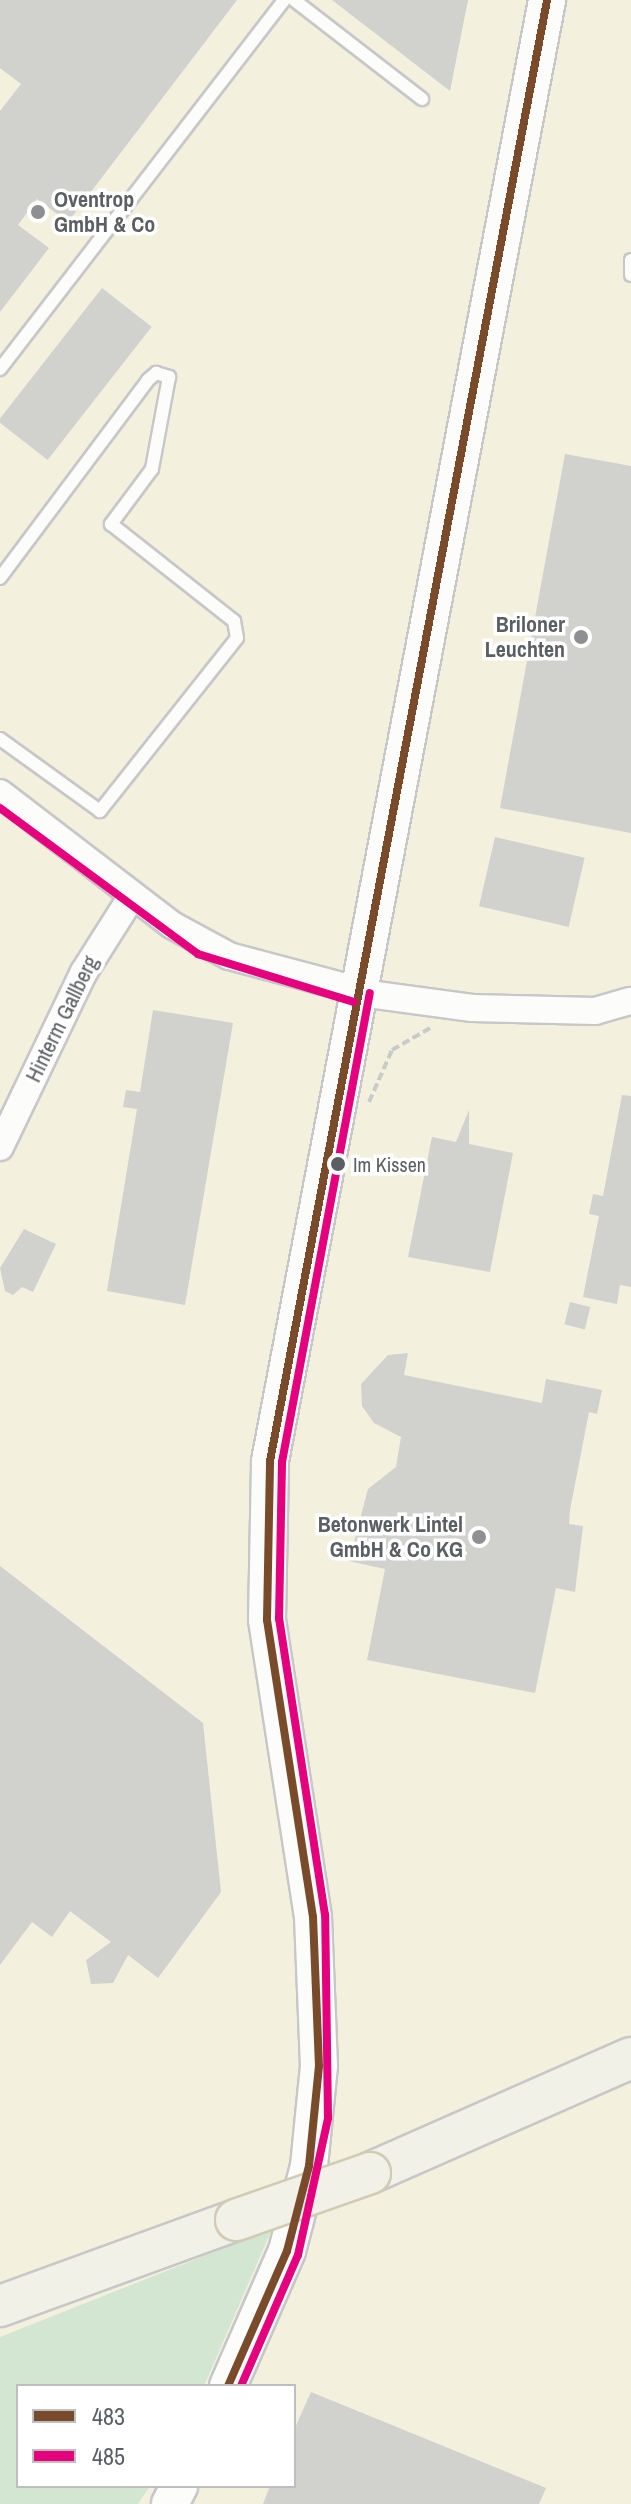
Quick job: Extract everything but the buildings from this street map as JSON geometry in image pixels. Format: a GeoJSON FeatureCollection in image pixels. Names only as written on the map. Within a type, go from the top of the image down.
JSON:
{"type":"FeatureCollection","features":[{"type":"Feature","properties":{"kind":"main road"},"geometry":{"type":"LineString","coordinates":[[0,2306],[370,2173],[631,2058]]}},
{"type":"Feature","properties":{"kind":"street"},"geometry":{"type":"LineString","coordinates":[[229,2384],[287,2251],[316,2117],[313,1917],[267,1620],[270,1461],[547,0]]}},
{"type":"Feature","properties":{"kind":"street"},"geometry":{"type":"LineString","coordinates":[[0,793],[132,896],[229,956],[358,991],[472,1008],[595,1011],[631,1001]]}},
{"type":"Feature","properties":{"kind":"street","name":"Hinterm Gallberg"},"geometry":{"type":"LineString","coordinates":[[0,1147],[84,972],[132,896]]}},
{"type":"Feature","properties":{"kind":"lane"},"geometry":{"type":"LineString","coordinates":[[0,369],[284,0]]}},
{"type":"Feature","properties":{"kind":"lane"},"geometry":{"type":"LineString","coordinates":[[294,0],[422,99]]}},
{"type":"Feature","properties":{"kind":"lane"},"geometry":{"type":"LineString","coordinates":[[631,260],[631,275]]}},
{"type":"Feature","properties":{"kind":"lane"},"geometry":{"type":"LineString","coordinates":[[0,578],[148,380],[156,373],[169,377],[152,469],[111,524],[234,621],[237,638],[100,811],[0,739]]}},
{"type":"Feature","properties":{"kind":"path"},"geometry":{"type":"LineString","coordinates":[[367,1110],[392,1050],[472,1008]]}},
{"type":"Feature","properties":{"kind":"shaded area"},"geometry":{"type":"Polygon","coordinates":[[[0,0],[631,0],[631,2504],[0,2504],[0,0]]]}},
{"type":"Feature","properties":{"kind":"green space"},"geometry":{"type":"Polygon","coordinates":[[[272,2229],[205,2384],[16,2384],[16,2488],[149,2488],[138,2504],[0,2504],[0,2337],[272,2229]]]}},
{"type":"Feature","properties":{"kind":"transit line","name":"483"},"geometry":{"type":"LineString","coordinates":[[229,2384],[287,2251],[309,2166],[319,2066],[313,1917],[267,1620],[270,1461],[547,0]]}},
{"type":"Feature","properties":{"kind":"transit line","name":"485"},"geometry":{"type":"LineString","coordinates":[[0,808],[198,954],[354,1002]]}},
{"type":"Feature","properties":{"kind":"transit line","name":"485"},"geometry":{"type":"LineString","coordinates":[[242,2384],[298,2255],[328,2118],[325,1915],[279,1619],[282,1462],[370,993]]}},
{"type":"Feature","properties":{"kind":"place","name":"Oventrop GmbH & Co"},"geometry":{"type":"Point","coordinates":[38,212]}},
{"type":"Feature","properties":{"kind":"place","name":"Briloner Leuchten"},"geometry":{"type":"Point","coordinates":[581,637]}},
{"type":"Feature","properties":{"kind":"place","name":"Im Kissen"},"geometry":{"type":"Point","coordinates":[338,1164]}},
{"type":"Feature","properties":{"kind":"place","name":"Betonwerk Lintel GmbH & Co KG"},"geometry":{"type":"Point","coordinates":[479,1537]}}]}
